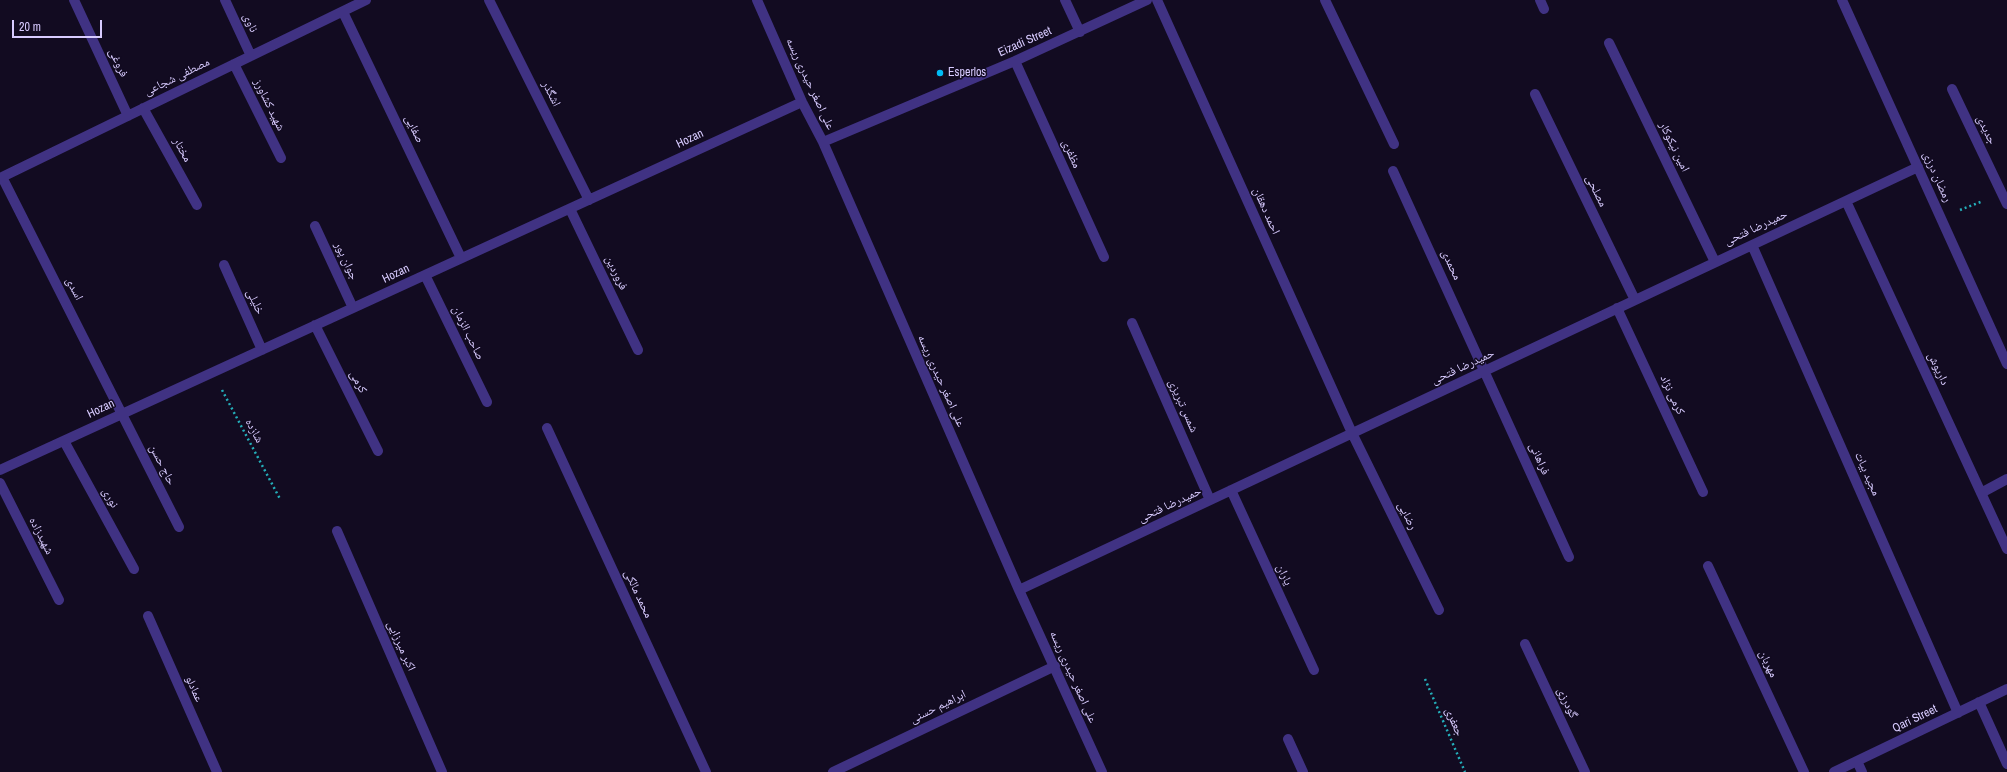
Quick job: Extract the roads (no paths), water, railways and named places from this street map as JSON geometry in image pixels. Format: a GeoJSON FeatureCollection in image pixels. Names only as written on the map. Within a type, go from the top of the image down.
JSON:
{"type":"FeatureCollection","features":[{"type":"Feature","properties":{"kind":"street","name":"فروغی"},"geometry":{"type":"LineString","coordinates":[[74,0],[128,116]]}},
{"type":"Feature","properties":{"kind":"street","name":"ناوی"},"geometry":{"type":"LineString","coordinates":[[225,0],[251,56]]}},
{"type":"Feature","properties":{"kind":"street","name":"مصطفی شجاعی"},"geometry":{"type":"LineString","coordinates":[[1,177],[366,0]]}},
{"type":"Feature","properties":{"kind":"street","name":"اشگذر"},"geometry":{"type":"LineString","coordinates":[[489,0],[589,200]]}},
{"type":"Feature","properties":{"kind":"street","name":"علی اصغر حیدری ریسه"},"geometry":{"type":"LineString","coordinates":[[757,0],[802,102],[823,142],[1019,590],[1055,666],[1102,772]]}},
{"type":"Feature","properties":{"kind":"street"},"geometry":{"type":"LineString","coordinates":[[1065,0],[1080,32]]}},
{"type":"Feature","properties":{"kind":"street","name":"Eizadi Street"},"geometry":{"type":"LineString","coordinates":[[823,142],[1015,61],[1147,0]]}},
{"type":"Feature","properties":{"kind":"street","name":"احمد دهقان"},"geometry":{"type":"LineString","coordinates":[[1157,0],[1352,433]]}},
{"type":"Feature","properties":{"kind":"street"},"geometry":{"type":"LineString","coordinates":[[1325,0],[1394,144]]}},
{"type":"Feature","properties":{"kind":"street","name":"رمضان درزی"},"geometry":{"type":"LineString","coordinates":[[1842,0],[2007,364]]}},
{"type":"Feature","properties":{"kind":"street","name":"صفایی"},"geometry":{"type":"LineString","coordinates":[[343,12],[461,258]]}},
{"type":"Feature","properties":{"kind":"street","name":"امین نیکوکار"},"geometry":{"type":"LineString","coordinates":[[1609,43],[1716,262]]}},
{"type":"Feature","properties":{"kind":"street","name":"مظفری"},"geometry":{"type":"LineString","coordinates":[[1015,61],[1104,257]]}},
{"type":"Feature","properties":{"kind":"street","name":"شهید کشاورز"},"geometry":{"type":"LineString","coordinates":[[234,64],[281,158]]}},
{"type":"Feature","properties":{"kind":"street","name":"جدیدی"},"geometry":{"type":"LineString","coordinates":[[1952,89],[2007,204]]}},
{"type":"Feature","properties":{"kind":"street","name":"مصلحی"},"geometry":{"type":"LineString","coordinates":[[1535,94],[1635,300]]}},
{"type":"Feature","properties":{"kind":"street","name":"Hozan"},"geometry":{"type":"LineString","coordinates":[[2,465],[64,441],[802,102]]}},
{"type":"Feature","properties":{"kind":"street","name":"مختار"},"geometry":{"type":"LineString","coordinates":[[143,108],[197,205]]}},
{"type":"Feature","properties":{"kind":"street","name":"حمیدرضا فتحی"},"geometry":{"type":"LineString","coordinates":[[1019,590],[1918,167]]}},
{"type":"Feature","properties":{"kind":"street","name":"محمدی"},"geometry":{"type":"LineString","coordinates":[[1393,171],[1485,371]]}},
{"type":"Feature","properties":{"kind":"street","name":"اسدی"},"geometry":{"type":"LineString","coordinates":[[1,177],[121,414]]}},
{"type":"Feature","properties":{"kind":"street","name":"داریوش"},"geometry":{"type":"LineString","coordinates":[[1846,201],[2007,549]]}},
{"type":"Feature","properties":{"kind":"street","name":"فروردین"},"geometry":{"type":"LineString","coordinates":[[570,209],[638,350]]}},
{"type":"Feature","properties":{"kind":"street","name":"جوان پور"},"geometry":{"type":"LineString","coordinates":[[315,226],[353,308]]}},
{"type":"Feature","properties":{"kind":"street","name":"مجید بیات"},"geometry":{"type":"LineString","coordinates":[[1752,245],[1958,713]]}},
{"type":"Feature","properties":{"kind":"street","name":"خلیلی"},"geometry":{"type":"LineString","coordinates":[[224,265],[262,350]]}},
{"type":"Feature","properties":{"kind":"street","name":"صاحب الزمان"},"geometry":{"type":"LineString","coordinates":[[425,275],[487,402]]}},
{"type":"Feature","properties":{"kind":"street","name":"کرمی نژاد"},"geometry":{"type":"LineString","coordinates":[[1617,308],[1703,492]]}},
{"type":"Feature","properties":{"kind":"street","name":"شمس تبریزی"},"geometry":{"type":"LineString","coordinates":[[1132,323],[1210,500]]}},
{"type":"Feature","properties":{"kind":"street","name":"کرمی"},"geometry":{"type":"LineString","coordinates":[[315,325],[378,451]]}},
{"type":"Feature","properties":{"kind":"street","name":"فراهانی"},"geometry":{"type":"LineString","coordinates":[[1485,371],[1569,557]]}},
{"type":"Feature","properties":{"kind":"street","name":"حاج حسن"},"geometry":{"type":"LineString","coordinates":[[121,414],[178,528]]}},
{"type":"Feature","properties":{"kind":"street","name":"محمد مالکی"},"geometry":{"type":"LineString","coordinates":[[547,428],[706,772]]}},
{"type":"Feature","properties":{"kind":"street","name":"رضایی"},"geometry":{"type":"LineString","coordinates":[[1352,433],[1439,610]]}},
{"type":"Feature","properties":{"kind":"street","name":"نوری"},"geometry":{"type":"LineString","coordinates":[[64,441],[134,569]]}},
{"type":"Feature","properties":{"kind":"street"},"geometry":{"type":"LineString","coordinates":[[1981,493],[2007,478]]}},
{"type":"Feature","properties":{"kind":"street","name":"شهیدزاده"},"geometry":{"type":"LineString","coordinates":[[0,483],[60,600]]}},
{"type":"Feature","properties":{"kind":"street","name":"یاران"},"geometry":{"type":"LineString","coordinates":[[1231,490],[1314,670]]}},
{"type":"Feature","properties":{"kind":"street","name":"اکبر میرزایی"},"geometry":{"type":"LineString","coordinates":[[337,531],[442,772]]}},
{"type":"Feature","properties":{"kind":"street","name":"مهربان"},"geometry":{"type":"LineString","coordinates":[[1708,566],[1804,772]]}},
{"type":"Feature","properties":{"kind":"street","name":"عمادلو"},"geometry":{"type":"LineString","coordinates":[[148,616],[217,772]]}},
{"type":"Feature","properties":{"kind":"street","name":"گودرزی"},"geometry":{"type":"LineString","coordinates":[[1525,644],[1585,772]]}},
{"type":"Feature","properties":{"kind":"street","name":"ابراهیم حسنی"},"geometry":{"type":"LineString","coordinates":[[833,772],[1055,666]]}},
{"type":"Feature","properties":{"kind":"street","name":"Qari Street"},"geometry":{"type":"LineString","coordinates":[[1834,772],[2007,689]]}},
{"type":"Feature","properties":{"kind":"street"},"geometry":{"type":"LineString","coordinates":[[1979,702],[2007,764]]}},
{"type":"Feature","properties":{"kind":"street"},"geometry":{"type":"LineString","coordinates":[[1288,739],[1303,772]]}},
{"type":"Feature","properties":{"kind":"street"},"geometry":{"type":"LineString","coordinates":[[1857,761],[1862,772]]}},
{"type":"Feature","properties":{"kind":"place","name":"Esperlos"},"geometry":{"type":"Point","coordinates":[940,73]}}]}
